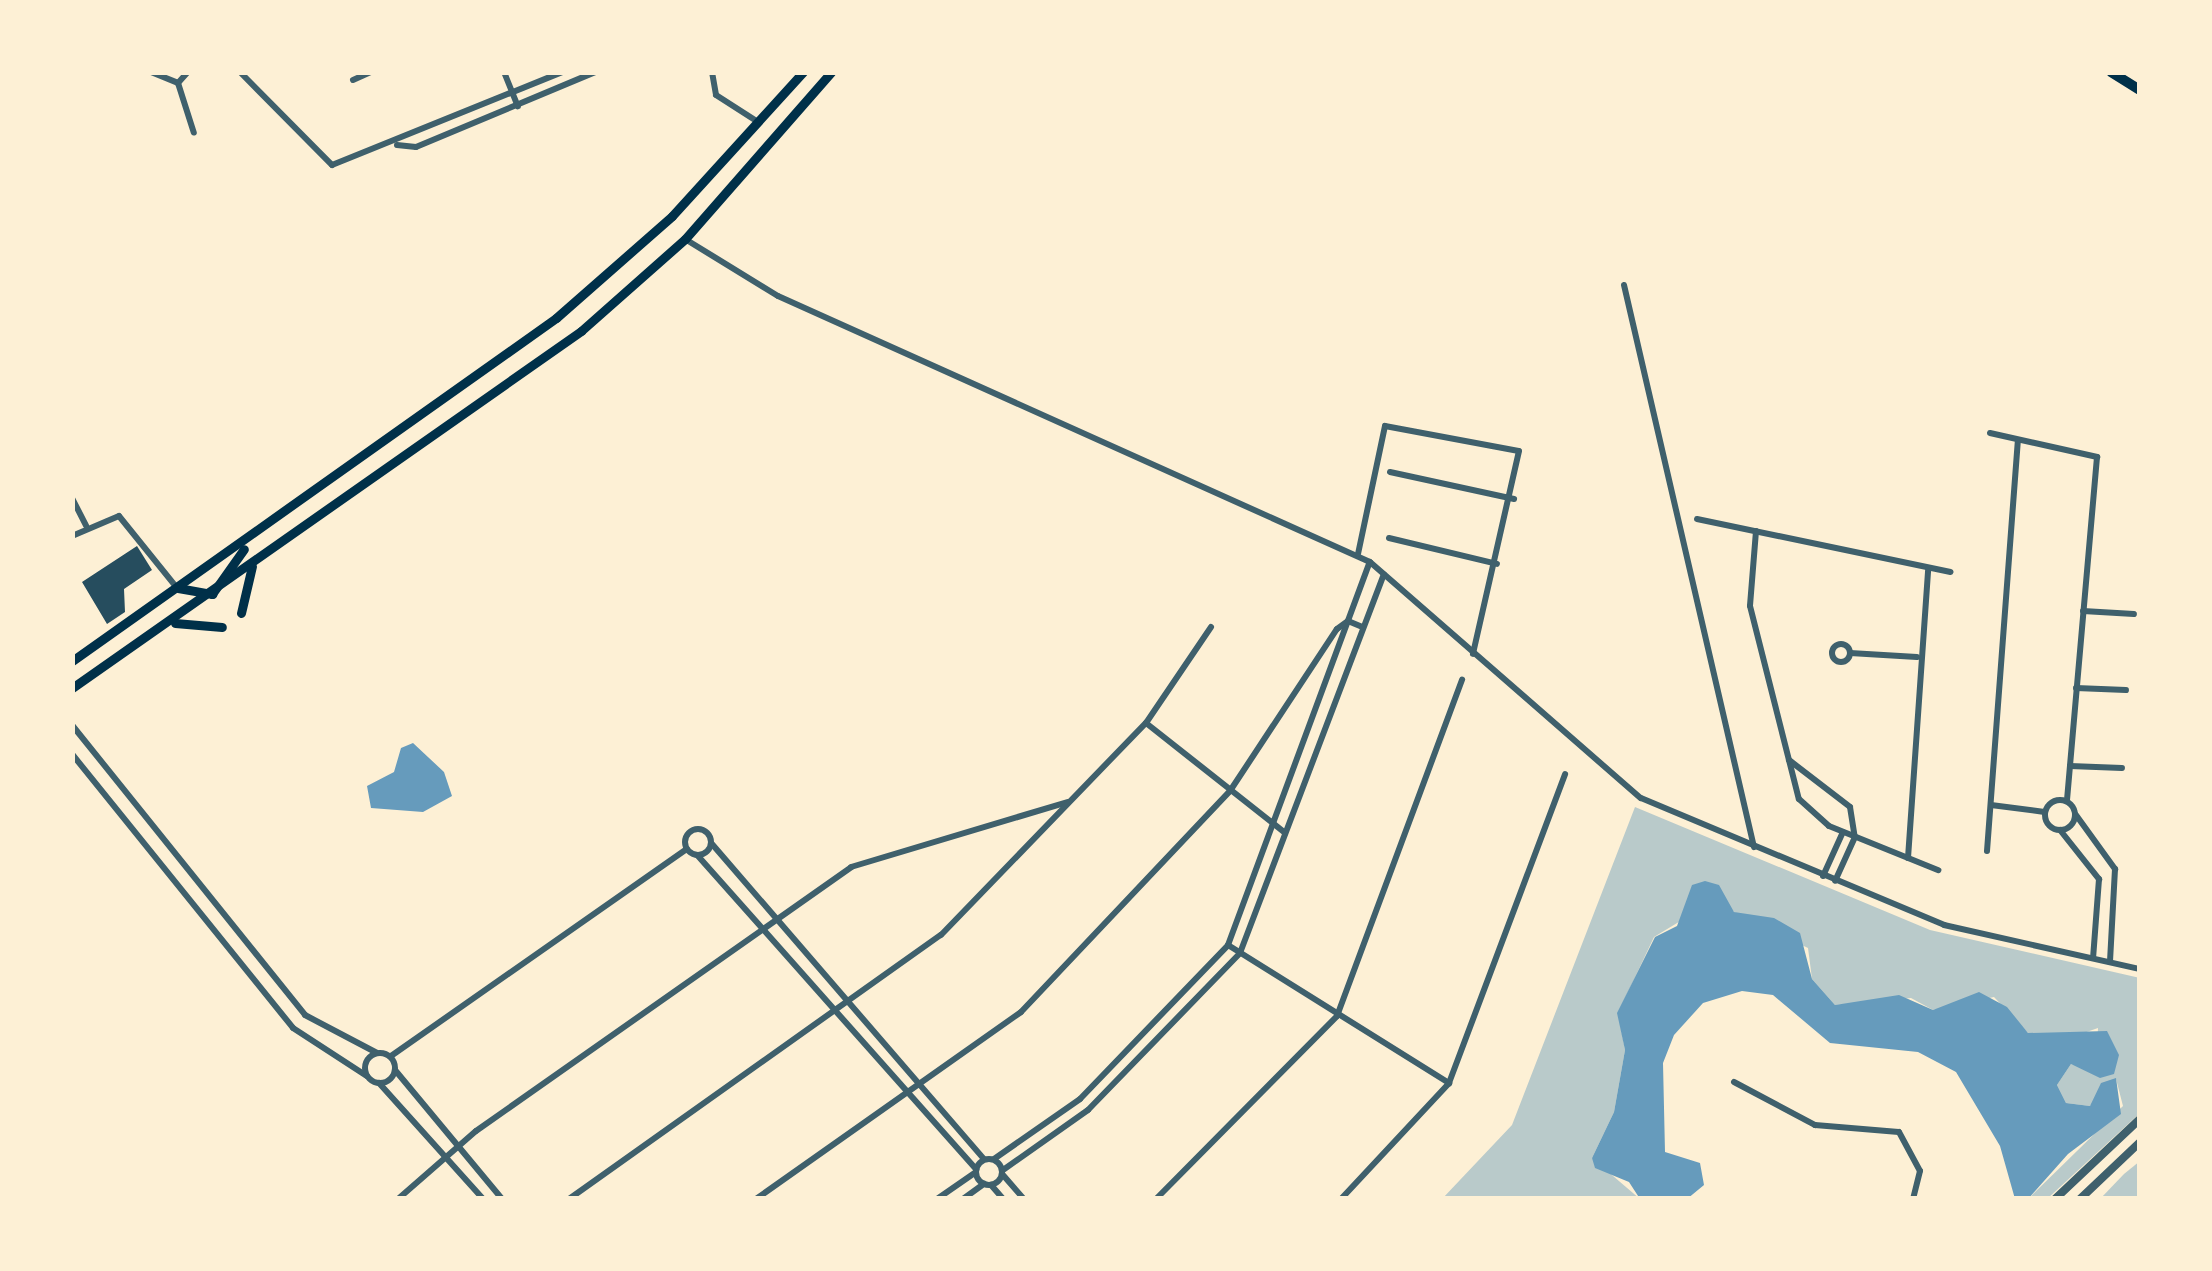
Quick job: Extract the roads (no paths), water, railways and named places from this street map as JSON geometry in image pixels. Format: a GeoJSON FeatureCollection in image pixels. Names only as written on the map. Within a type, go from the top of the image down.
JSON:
{"type":"FeatureCollection","features":[{"type":"Feature","properties":{"kind":"highway"},"geometry":{"type":"LineString","coordinates":[[2111,72],[2140,90]]}},
{"type":"Feature","properties":{"kind":"main road"},"geometry":{"type":"LineString","coordinates":[[72,661],[182,589],[556,318],[760,124],[803,72]]}},
{"type":"Feature","properties":{"kind":"main road"},"geometry":{"type":"LineString","coordinates":[[72,688],[517,382],[685,239],[831,72]]}},
{"type":"Feature","properties":{"kind":"main road"},"geometry":{"type":"LineString","coordinates":[[212,594],[218,576],[260,532]]}},
{"type":"Feature","properties":{"kind":"main road"},"geometry":{"type":"LineString","coordinates":[[241,613],[252,566]]}},
{"type":"Feature","properties":{"kind":"main road"},"geometry":{"type":"LineString","coordinates":[[182,589],[212,594]]}},
{"type":"Feature","properties":{"kind":"main road"},"geometry":{"type":"LineString","coordinates":[[182,589],[194,607]]}},
{"type":"Feature","properties":{"kind":"main road"},"geometry":{"type":"LineString","coordinates":[[170,624],[222,627]]}},
{"type":"Feature","properties":{"kind":"street"},"geometry":{"type":"LineString","coordinates":[[151,72],[178,83]]}},
{"type":"Feature","properties":{"kind":"street"},"geometry":{"type":"LineString","coordinates":[[178,83],[188,72]]}},
{"type":"Feature","properties":{"kind":"street"},"geometry":{"type":"LineString","coordinates":[[241,72],[332,165],[397,145],[562,72]]}},
{"type":"Feature","properties":{"kind":"street"},"geometry":{"type":"LineString","coordinates":[[352,80],[370,72]]}},
{"type":"Feature","properties":{"kind":"street"},"geometry":{"type":"LineString","coordinates":[[504,72],[518,106]]}},
{"type":"Feature","properties":{"kind":"street"},"geometry":{"type":"LineString","coordinates":[[397,145],[416,147],[595,72]]}},
{"type":"Feature","properties":{"kind":"street"},"geometry":{"type":"LineString","coordinates":[[712,72],[716,95],[760,124]]}},
{"type":"Feature","properties":{"kind":"street"},"geometry":{"type":"LineString","coordinates":[[178,83],[194,133]]}},
{"type":"Feature","properties":{"kind":"street"},"geometry":{"type":"LineString","coordinates":[[685,239],[799,306],[1358,554],[1624,788],[1944,925],[2140,969]]}},
{"type":"Feature","properties":{"kind":"street"},"geometry":{"type":"LineString","coordinates":[[1624,285],[1754,847]]}},
{"type":"Feature","properties":{"kind":"street"},"geometry":{"type":"LineString","coordinates":[[1358,554],[1384,426],[1513,447],[1521,458],[1514,499],[1473,654]]}},
{"type":"Feature","properties":{"kind":"street"},"geometry":{"type":"LineString","coordinates":[[1990,433],[2097,458],[2066,801],[2114,869],[2110,962]]}},
{"type":"Feature","properties":{"kind":"street"},"geometry":{"type":"LineString","coordinates":[[1987,851],[2018,440]]}},
{"type":"Feature","properties":{"kind":"street"},"geometry":{"type":"LineString","coordinates":[[1390,472],[1514,499]]}},
{"type":"Feature","properties":{"kind":"street"},"geometry":{"type":"LineString","coordinates":[[72,497],[86,526]]}},
{"type":"Feature","properties":{"kind":"street"},"geometry":{"type":"LineString","coordinates":[[72,536],[110,516],[127,521],[182,589]]}},
{"type":"Feature","properties":{"kind":"street"},"geometry":{"type":"LineString","coordinates":[[1697,519],[1951,572]]}},
{"type":"Feature","properties":{"kind":"street"},"geometry":{"type":"LineString","coordinates":[[1756,531],[1747,587],[1799,799],[1843,832],[1938,870]]}},
{"type":"Feature","properties":{"kind":"street"},"geometry":{"type":"LineString","coordinates":[[1388,538],[1497,564]]}},
{"type":"Feature","properties":{"kind":"street"},"geometry":{"type":"LineString","coordinates":[[391,1056],[687,849],[695,829],[708,832],[712,844],[775,921],[984,1159],[994,1159],[1080,1099],[1228,945],[1370,562]]}},
{"type":"Feature","properties":{"kind":"street"},"geometry":{"type":"LineString","coordinates":[[1908,858],[1917,657],[1928,568]]}},
{"type":"Feature","properties":{"kind":"street"},"geometry":{"type":"LineString","coordinates":[[963,1199],[1088,1110],[1240,953],[1384,573]]}},
{"type":"Feature","properties":{"kind":"street"},"geometry":{"type":"LineString","coordinates":[[2083,611],[2134,614]]}},
{"type":"Feature","properties":{"kind":"street"},"geometry":{"type":"LineString","coordinates":[[1348,621],[1363,627]]}},
{"type":"Feature","properties":{"kind":"street"},"geometry":{"type":"LineString","coordinates":[[756,1199],[1021,1012],[1231,791],[1320,654],[1348,621]]}},
{"type":"Feature","properties":{"kind":"street"},"geometry":{"type":"LineString","coordinates":[[569,1199],[941,935],[1146,723],[1211,627]]}},
{"type":"Feature","properties":{"kind":"street"},"geometry":{"type":"LineString","coordinates":[[1850,653],[1917,657]]}},
{"type":"Feature","properties":{"kind":"street"},"geometry":{"type":"LineString","coordinates":[[1320,654],[1334,660]]}},
{"type":"Feature","properties":{"kind":"street"},"geometry":{"type":"LineString","coordinates":[[1156,1199],[1337,1016],[1462,679]]}},
{"type":"Feature","properties":{"kind":"street"},"geometry":{"type":"LineString","coordinates":[[2076,688],[2126,690]]}},
{"type":"Feature","properties":{"kind":"street"},"geometry":{"type":"LineString","coordinates":[[1146,723],[1284,832]]}},
{"type":"Feature","properties":{"kind":"street"},"geometry":{"type":"LineString","coordinates":[[72,725],[304,1015],[391,1056]]}},
{"type":"Feature","properties":{"kind":"street"},"geometry":{"type":"LineString","coordinates":[[82,738],[72,750],[98,787],[293,1028],[379,1083],[483,1199]]}},
{"type":"Feature","properties":{"kind":"street"},"geometry":{"type":"LineString","coordinates":[[1789,760],[1843,796],[1855,837],[1835,880]]}},
{"type":"Feature","properties":{"kind":"street"},"geometry":{"type":"LineString","coordinates":[[2069,766],[2122,768]]}},
{"type":"Feature","properties":{"kind":"street"},"geometry":{"type":"LineString","coordinates":[[98,787],[111,774]]}},
{"type":"Feature","properties":{"kind":"street"},"geometry":{"type":"LineString","coordinates":[[1341,1199],[1450,1084],[1564,774]]}},
{"type":"Feature","properties":{"kind":"street"},"geometry":{"type":"LineString","coordinates":[[398,1199],[457,1146],[851,867],[1072,801]]}},
{"type":"Feature","properties":{"kind":"street"},"geometry":{"type":"LineString","coordinates":[[1990,805],[2045,812],[2066,801]]}},
{"type":"Feature","properties":{"kind":"street"},"geometry":{"type":"LineString","coordinates":[[2045,812],[2099,879],[2093,958]]}},
{"type":"Feature","properties":{"kind":"street"},"geometry":{"type":"LineString","coordinates":[[2060,830],[2075,815]]}},
{"type":"Feature","properties":{"kind":"street"},"geometry":{"type":"LineString","coordinates":[[1823,876],[1843,832]]}},
{"type":"Feature","properties":{"kind":"street"},"geometry":{"type":"LineString","coordinates":[[698,856],[712,844]]}},
{"type":"Feature","properties":{"kind":"street"},"geometry":{"type":"LineString","coordinates":[[687,849],[765,928],[1003,1199]]}},
{"type":"Feature","properties":{"kind":"street"},"geometry":{"type":"LineString","coordinates":[[197,909],[210,898]]}},
{"type":"Feature","properties":{"kind":"street"},"geometry":{"type":"LineString","coordinates":[[1228,945],[1450,1084]]}},
{"type":"Feature","properties":{"kind":"street"},"geometry":{"type":"LineString","coordinates":[[293,1028],[304,1015]]}},
{"type":"Feature","properties":{"kind":"street"},"geometry":{"type":"LineString","coordinates":[[367,1076],[366,1062],[377,1052]]}},
{"type":"Feature","properties":{"kind":"street"},"geometry":{"type":"LineString","coordinates":[[391,1056],[395,1070],[502,1199]]}},
{"type":"Feature","properties":{"kind":"street"},"geometry":{"type":"LineString","coordinates":[[379,1083],[395,1070]]}},
{"type":"Feature","properties":{"kind":"street"},"geometry":{"type":"LineString","coordinates":[[1734,1082],[1815,1125],[1899,1132],[1920,1171],[1913,1199]]}},
{"type":"Feature","properties":{"kind":"street"},"geometry":{"type":"LineString","coordinates":[[2055,1199],[2140,1119]]}},
{"type":"Feature","properties":{"kind":"street"},"geometry":{"type":"LineString","coordinates":[[2080,1199],[2140,1142]]}},
{"type":"Feature","properties":{"kind":"street"},"geometry":{"type":"LineString","coordinates":[[938,1199],[984,1159]]}},
{"type":"Feature","properties":{"kind":"street"},"geometry":{"type":"LineString","coordinates":[[994,1159],[1024,1199]]}},
{"type":"Feature","properties":{"kind":"water"},"geometry":{"type":"Polygon","coordinates":[[[413,743],[444,772],[452,796],[423,812],[371,808],[367,786],[394,772],[401,748],[413,743]]]}},
{"type":"Feature","properties":{"kind":"water"},"geometry":{"type":"Polygon","coordinates":[[[1705,881],[1719,885],[1734,912],[1774,918],[1800,933],[1812,979],[1835,1005],[1899,995],[1933,1010],[1979,992],[2007,1007],[2028,1033],[2107,1031],[2119,1055],[2114,1074],[2100,1078],[2071,1064],[2057,1085],[2066,1103],[2090,1106],[2101,1083],[2116,1078],[2121,1114],[2068,1154],[2028,1199],[2015,1199],[2000,1146],[1956,1072],[1918,1052],[1830,1043],[1773,995],[1742,991],[1703,1003],[1674,1035],[1663,1063],[1665,1152],[1700,1163],[1704,1185],[1687,1199],[1640,1199],[1629,1182],[1595,1168],[1592,1158],[1614,1112],[1625,1050],[1617,1013],[1655,937],[1677,926],[1692,885],[1705,881]]]}}]}
